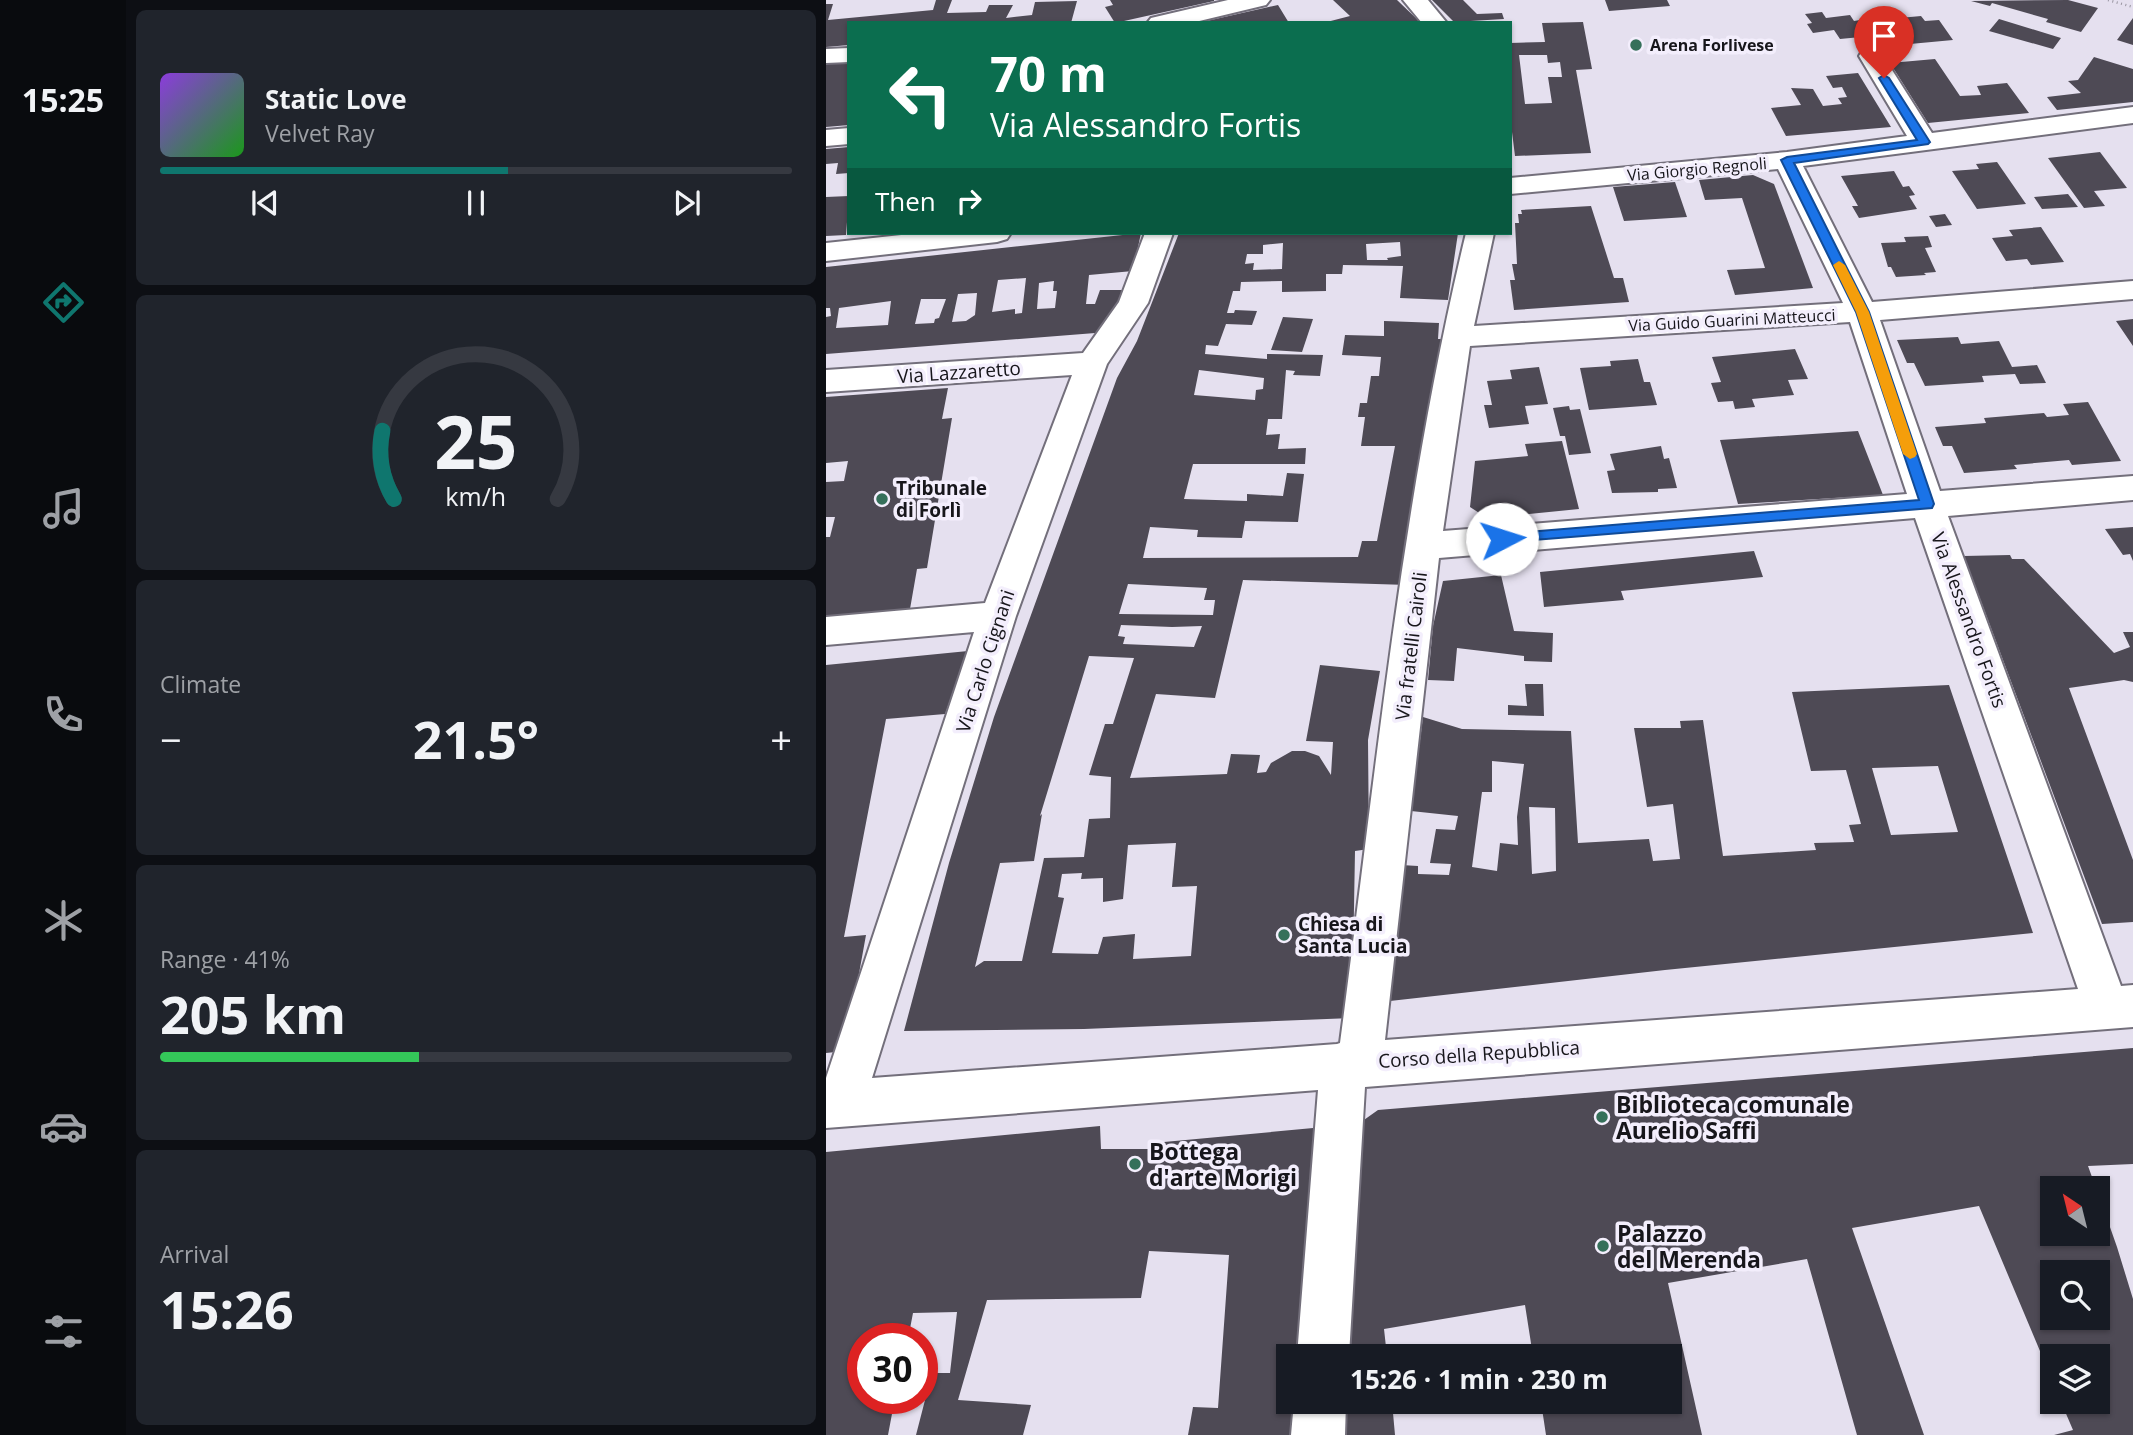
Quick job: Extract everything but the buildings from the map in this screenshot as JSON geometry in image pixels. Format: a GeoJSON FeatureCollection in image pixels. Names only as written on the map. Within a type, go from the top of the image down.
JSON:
{"type":"FeatureCollection","features":[{"type":"Feature","properties":{"kind":"street"},"geometry":{"type":"LineString","coordinates":[[1168,21],[1258,0]]}},
{"type":"Feature","properties":{"kind":"street"},"geometry":{"type":"LineString","coordinates":[[1415,0],[1433,21]]}},
{"type":"Feature","properties":{"kind":"street"},"geometry":{"type":"LineString","coordinates":[[826,57],[847,55]]}},
{"type":"Feature","properties":{"kind":"street"},"geometry":{"type":"LineString","coordinates":[[1871,56],[1924,142]]}},
{"type":"Feature","properties":{"kind":"street","name":"Via Giorgio Regnoli"},"geometry":{"type":"LineString","coordinates":[[1512,186],[1787,160],[2133,114]]}},
{"type":"Feature","properties":{"kind":"street"},"geometry":{"type":"LineString","coordinates":[[826,138],[847,136]]}},
{"type":"Feature","properties":{"kind":"street","name":"Via Alessandro Fortis"},"geometry":{"type":"LineString","coordinates":[[1787,160],[1863,312],[1927,504],[2120,1007]]}},
{"type":"Feature","properties":{"kind":"street"},"geometry":{"type":"LineString","coordinates":[[826,252],[855,241],[962,235]]}},
{"type":"Feature","properties":{"kind":"street","name":"Via Carlo Cignani"},"geometry":{"type":"LineString","coordinates":[[834,1104],[999,616],[1092,363],[1133,303],[1158,235]]}},
{"type":"Feature","properties":{"kind":"street","name":"Via fratelli Cairoli"},"geometry":{"type":"LineString","coordinates":[[1324,1344],[1352,1063],[1423,546],[1456,337],[1480,235]]}},
{"type":"Feature","properties":{"kind":"street","name":"Via Guido Guarini Matteucci"},"geometry":{"type":"LineString","coordinates":[[1456,337],[1863,312],[2133,290]]}},
{"type":"Feature","properties":{"kind":"street","name":"Via Lazzaretto"},"geometry":{"type":"LineString","coordinates":[[826,381],[1092,363]]}},
{"type":"Feature","properties":{"kind":"street"},"geometry":{"type":"LineString","coordinates":[[1423,546],[2133,488]]}},
{"type":"Feature","properties":{"kind":"street"},"geometry":{"type":"LineString","coordinates":[[826,631],[999,616]]}},
{"type":"Feature","properties":{"kind":"street","name":"Corso della Repubblica"},"geometry":{"type":"LineString","coordinates":[[834,1104],[2120,1007]]}},
{"type":"Feature","properties":{"kind":"street"},"geometry":{"type":"LineString","coordinates":[[1318,1435],[1319,1414]]}},
{"type":"Feature","properties":{"kind":"path"},"geometry":{"type":"LineString","coordinates":[[2108,0],[2133,7]]}},
{"type":"Feature","properties":{"kind":"slow traffic"},"geometry":{"type":"LineString","coordinates":[[1839,265],[1863,312],[1910,454]]}},
{"type":"Feature","properties":{"kind":"place","name":"Arena Forlivese"},"geometry":{"type":"Point","coordinates":[1636,45]}},
{"type":"Feature","properties":{"kind":"place","name":"Tribunale di Forlì"},"geometry":{"type":"Point","coordinates":[882,499]}},
{"type":"Feature","properties":{"kind":"place","name":"Chiesa di Santa Lucia"},"geometry":{"type":"Point","coordinates":[1284,935]}},
{"type":"Feature","properties":{"kind":"place","name":"Biblioteca comunale Aurelio Saffi"},"geometry":{"type":"Point","coordinates":[1602,1117]}},
{"type":"Feature","properties":{"kind":"place","name":"Bottega d'arte Morigi"},"geometry":{"type":"Point","coordinates":[1135,1164]}},
{"type":"Feature","properties":{"kind":"place","name":"Palazzo del Merenda"},"geometry":{"type":"Point","coordinates":[1603,1246]}},
{"type":"Feature","properties":{"kind":"route"},"geometry":{"type":"LineString","coordinates":[[1502,539],[1927,504],[1863,312],[1787,160],[1924,142],[1884,78]]}}]}
